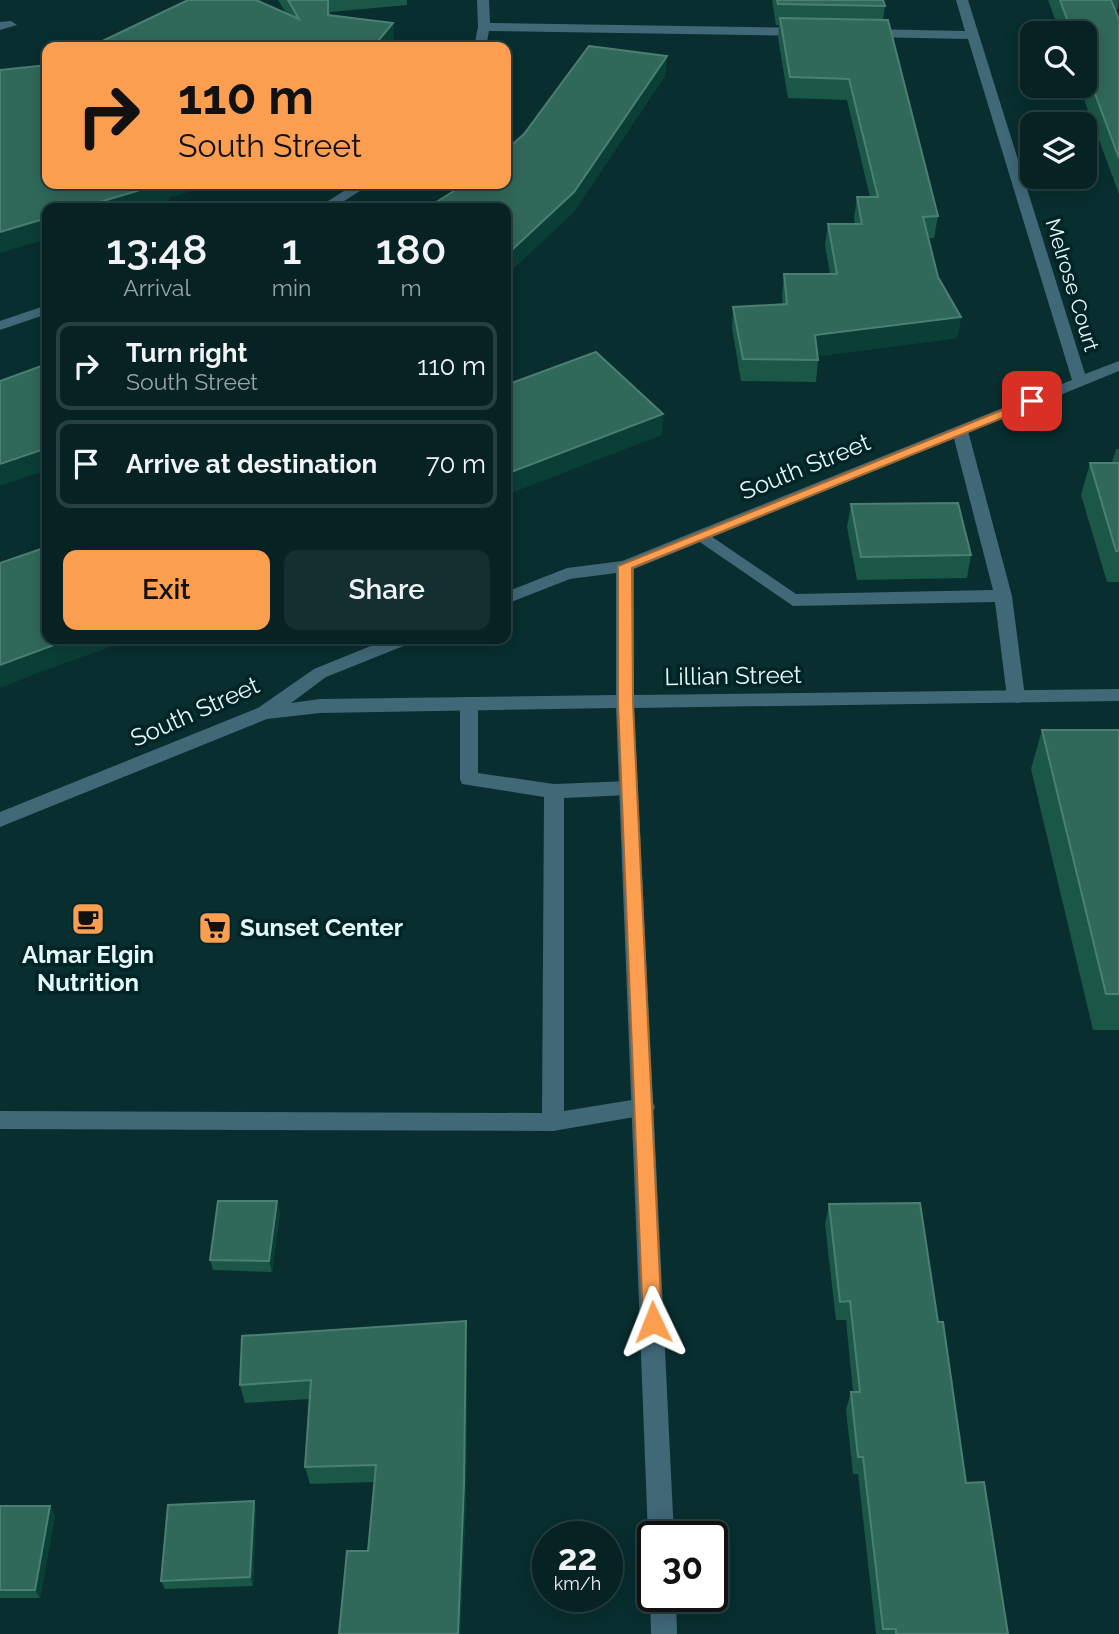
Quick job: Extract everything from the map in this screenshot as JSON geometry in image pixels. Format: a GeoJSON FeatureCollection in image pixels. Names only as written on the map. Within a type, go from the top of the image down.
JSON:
{"type":"FeatureCollection","features":[{"type":"Feature","properties":{"kind":"street"},"geometry":{"type":"LineString","coordinates":[[481,42],[484,27],[482,0]]}},
{"type":"Feature","properties":{"kind":"street","name":"Melrose Court"},"geometry":{"type":"LineString","coordinates":[[962,0],[1080,382]]}},
{"type":"Feature","properties":{"kind":"street"},"geometry":{"type":"LineString","coordinates":[[484,27],[820,33]]}},
{"type":"Feature","properties":{"kind":"street"},"geometry":{"type":"LineString","coordinates":[[847,33],[972,35]]}},
{"type":"Feature","properties":{"kind":"street"},"geometry":{"type":"LineString","coordinates":[[332,203],[356,189]]}},
{"type":"Feature","properties":{"kind":"street"},"geometry":{"type":"LineString","coordinates":[[0,326],[42,311]]}},
{"type":"Feature","properties":{"kind":"street","name":"South Street"},"geometry":{"type":"LineString","coordinates":[[511,596],[567,573],[625,566],[1119,366]]}},
{"type":"Feature","properties":{"kind":"street"},"geometry":{"type":"LineString","coordinates":[[960,431],[1003,596],[1016,697]]}},
{"type":"Feature","properties":{"kind":"street"},"geometry":{"type":"LineString","coordinates":[[699,536],[793,600],[1003,596]]}},
{"type":"Feature","properties":{"kind":"street"},"geometry":{"type":"LineString","coordinates":[[625,566],[625,703],[660,1521]]}},
{"type":"Feature","properties":{"kind":"street","name":"South Street"},"geometry":{"type":"LineString","coordinates":[[0,820],[264,713],[320,673],[392,644]]}},
{"type":"Feature","properties":{"kind":"street","name":"Lillian Street"},"geometry":{"type":"LineString","coordinates":[[264,713],[320,706],[1119,695]]}},
{"type":"Feature","properties":{"kind":"street"},"geometry":{"type":"LineString","coordinates":[[469,704],[469,779],[554,791],[629,788]]}},
{"type":"Feature","properties":{"kind":"street"},"geometry":{"type":"LineString","coordinates":[[553,1122],[554,791]]}},
{"type":"Feature","properties":{"kind":"street"},"geometry":{"type":"LineString","coordinates":[[0,1120],[553,1122],[644,1107]]}},
{"type":"Feature","properties":{"kind":"street"},"geometry":{"type":"LineString","coordinates":[[663,1612],[664,1634]]}},
{"type":"Feature","properties":{"kind":"building"},"geometry":{"type":"Polygon","coordinates":[[[188,0],[256,0],[299,19],[288,0],[328,0],[328,15],[393,23],[377,42],[100,42],[188,0]]]}},
{"type":"Feature","properties":{"kind":"building"},"geometry":{"type":"Polygon","coordinates":[[[777,0],[883,0],[885,6],[778,4],[777,0]]]}},
{"type":"Feature","properties":{"kind":"building"},"geometry":{"type":"Polygon","coordinates":[[[1060,0],[1111,0],[1119,19],[1119,158],[1097,98],[1097,21],[1068,21],[1060,0]]]}},
{"type":"Feature","properties":{"kind":"building"},"geometry":{"type":"Polygon","coordinates":[[[780,18],[888,20],[938,216],[923,217],[938,277],[961,317],[815,335],[818,360],[743,359],[733,307],[787,304],[784,274],[837,274],[828,224],[862,224],[857,197],[878,197],[849,79],[790,77],[780,18]]]}},
{"type":"Feature","properties":{"kind":"building"},"geometry":{"type":"Polygon","coordinates":[[[589,46],[667,56],[574,192],[511,250],[511,203],[435,203],[457,189],[511,189],[511,146],[524,134],[589,46]]]}},
{"type":"Feature","properties":{"kind":"building"},"geometry":{"type":"Polygon","coordinates":[[[42,66],[42,189],[143,189],[97,203],[42,203],[42,219],[0,232],[0,70],[42,66]]]}},
{"type":"Feature","properties":{"kind":"building"},"geometry":{"type":"Polygon","coordinates":[[[596,352],[663,414],[511,472],[511,383],[596,352]]]}},
{"type":"Feature","properties":{"kind":"building"},"geometry":{"type":"Polygon","coordinates":[[[42,366],[42,450],[0,464],[0,381],[42,366]]]}},
{"type":"Feature","properties":{"kind":"building"},"geometry":{"type":"Polygon","coordinates":[[[1090,463],[1119,463],[1119,551],[1116,551],[1090,463]]]}},
{"type":"Feature","properties":{"kind":"building"},"geometry":{"type":"Polygon","coordinates":[[[958,503],[971,555],[861,557],[851,504],[958,503]]]}},
{"type":"Feature","properties":{"kind":"building"},"geometry":{"type":"Polygon","coordinates":[[[42,549],[42,644],[57,644],[0,665],[0,563],[42,549]]]}},
{"type":"Feature","properties":{"kind":"building"},"geometry":{"type":"Polygon","coordinates":[[[1042,730],[1119,730],[1119,994],[1106,994],[1042,730]]]}},
{"type":"Feature","properties":{"kind":"building"},"geometry":{"type":"Polygon","coordinates":[[[218,1201],[277,1201],[269,1261],[210,1260],[218,1201]]]}},
{"type":"Feature","properties":{"kind":"building"},"geometry":{"type":"Polygon","coordinates":[[[920,1203],[938,1322],[943,1322],[966,1483],[984,1482],[1008,1634],[896,1634],[896,1629],[883,1629],[863,1457],[858,1457],[851,1392],[860,1392],[850,1301],[840,1302],[829,1204],[920,1203]]]}},
{"type":"Feature","properties":{"kind":"building"},"geometry":{"type":"Polygon","coordinates":[[[466,1321],[464,1484],[458,1634],[339,1634],[347,1551],[368,1551],[376,1465],[305,1467],[311,1380],[240,1385],[242,1336],[466,1321]]]}},
{"type":"Feature","properties":{"kind":"building"},"geometry":{"type":"Polygon","coordinates":[[[254,1501],[250,1577],[161,1581],[168,1505],[254,1501]]]}},
{"type":"Feature","properties":{"kind":"building"},"geometry":{"type":"Polygon","coordinates":[[[0,1506],[50,1506],[35,1590],[0,1590],[0,1506]]]}},
{"type":"Feature","properties":{"kind":"place","name":"Almar Elgin Nutrition"},"geometry":{"type":"Point","coordinates":[88,919]}},
{"type":"Feature","properties":{"kind":"place","name":"Sunset Center"},"geometry":{"type":"Point","coordinates":[215,928]}},
{"type":"Feature","properties":{"kind":"route"},"geometry":{"type":"LineString","coordinates":[[653,1322],[625,703],[625,566],[1032,401]]}}]}
